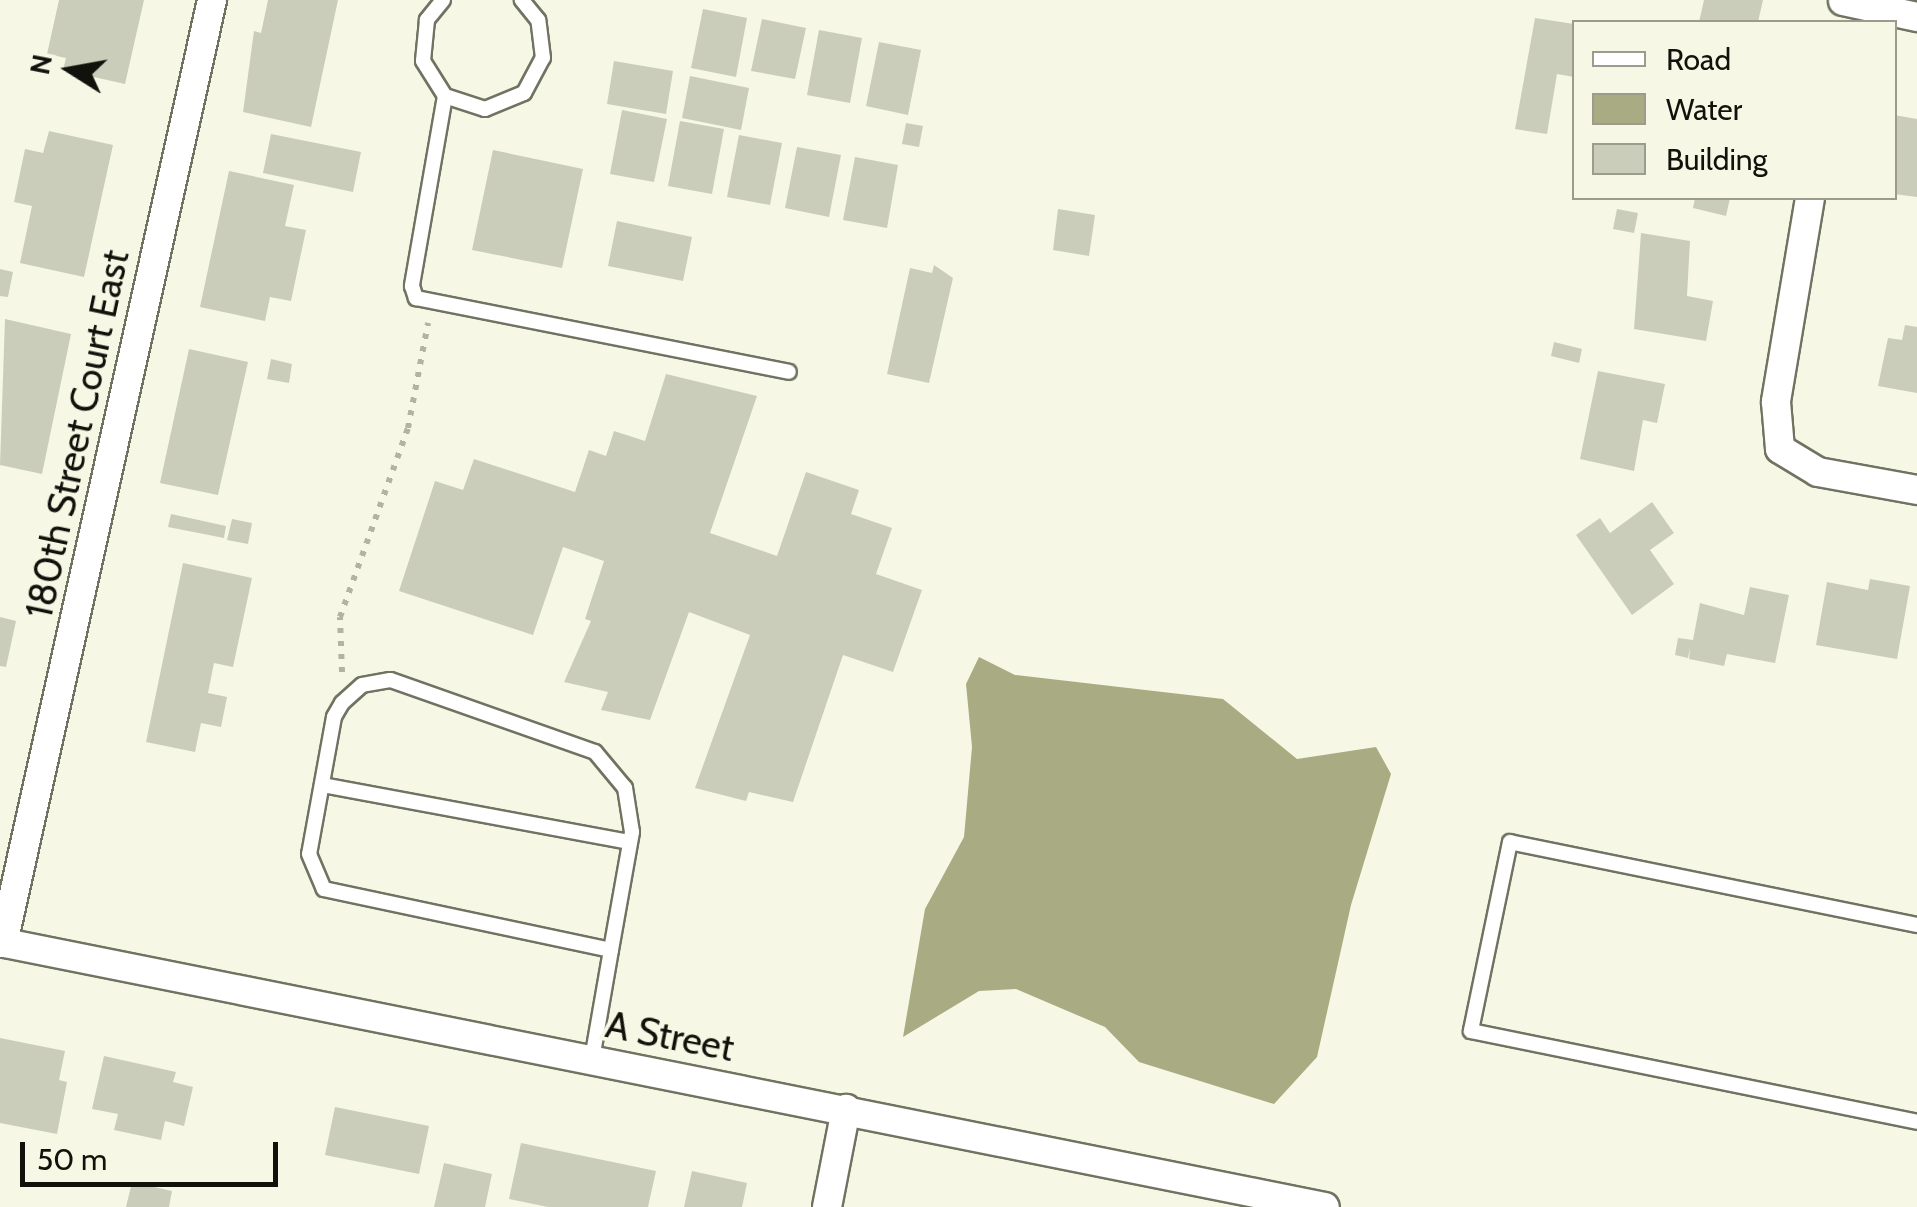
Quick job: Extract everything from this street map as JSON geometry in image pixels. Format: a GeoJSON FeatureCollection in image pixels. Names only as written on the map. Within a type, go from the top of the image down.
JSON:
{"type":"FeatureCollection","features":[{"type":"Feature","properties":{"kind":"street","name":"180th Street Court East"},"geometry":{"type":"LineString","coordinates":[[2,942],[212,0]]}},
{"type":"Feature","properties":{"kind":"street"},"geometry":{"type":"LineString","coordinates":[[1843,0],[1917,17]]}},
{"type":"Feature","properties":{"kind":"street"},"geometry":{"type":"LineString","coordinates":[[1810,200],[1776,402],[1780,450],[1818,472],[1917,490]]}},
{"type":"Feature","properties":{"kind":"street","name":"A Street"},"geometry":{"type":"LineString","coordinates":[[2,942],[1324,1207]]}},
{"type":"Feature","properties":{"kind":"street"},"geometry":{"type":"LineString","coordinates":[[827,1207],[846,1110]]}},
{"type":"Feature","properties":{"kind":"lane"},"geometry":{"type":"LineString","coordinates":[[440,1],[421,40],[423,61],[445,96],[485,109],[524,93],[537,76],[544,38],[522,0]]}},
{"type":"Feature","properties":{"kind":"lane"},"geometry":{"type":"LineString","coordinates":[[445,96],[412,286],[416,298],[432,305],[790,372]]}},
{"type":"Feature","properties":{"kind":"lane"},"geometry":{"type":"LineString","coordinates":[[592,1059],[630,842],[633,808],[626,788],[594,752],[390,680],[362,685],[342,703],[322,785],[310,870],[335,896],[611,950]]}},
{"type":"Feature","properties":{"kind":"lane"},"geometry":{"type":"LineString","coordinates":[[322,785],[630,842]]}},
{"type":"Feature","properties":{"kind":"lane"},"geometry":{"type":"LineString","coordinates":[[1917,925],[1510,842],[1471,1031],[1917,1122]]}},
{"type":"Feature","properties":{"kind":"path"},"geometry":{"type":"LineString","coordinates":[[342,703],[340,616],[408,428],[432,305]]}},
{"type":"Feature","properties":{"kind":"water"},"geometry":{"type":"Polygon","coordinates":[[[979,657],[1015,675],[1223,699],[1297,759],[1376,747],[1391,774],[1351,905],[1317,1057],[1274,1104],[1139,1062],[1105,1027],[1016,989],[979,991],[903,1037],[925,909],[964,837],[972,747],[966,684],[979,657]]]}},
{"type":"Feature","properties":{"kind":"building"},"geometry":{"type":"Polygon","coordinates":[[[59,0],[144,0],[125,84],[63,70],[66,58],[47,54],[59,0]]]}},
{"type":"Feature","properties":{"kind":"building"},"geometry":{"type":"Polygon","coordinates":[[[268,0],[338,0],[311,127],[243,112],[254,31],[261,33],[268,0]]]}},
{"type":"Feature","properties":{"kind":"building"},"geometry":{"type":"Polygon","coordinates":[[[1704,0],[1763,0],[1758,20],[1699,20],[1704,0]]]}},
{"type":"Feature","properties":{"kind":"building"},"geometry":{"type":"Polygon","coordinates":[[[703,9],[747,18],[736,77],[691,68],[703,9]]]}},
{"type":"Feature","properties":{"kind":"building"},"geometry":{"type":"Polygon","coordinates":[[[1535,18],[1572,24],[1572,77],[1557,74],[1547,134],[1515,129],[1535,18]]]}},
{"type":"Feature","properties":{"kind":"building"},"geometry":{"type":"Polygon","coordinates":[[[762,19],[806,28],[795,79],[751,71],[762,19]]]}},
{"type":"Feature","properties":{"kind":"building"},"geometry":{"type":"Polygon","coordinates":[[[819,30],[862,38],[850,103],[807,95],[819,30]]]}},
{"type":"Feature","properties":{"kind":"building"},"geometry":{"type":"Polygon","coordinates":[[[879,42],[921,50],[908,115],[866,106],[879,42]]]}},
{"type":"Feature","properties":{"kind":"building"},"geometry":{"type":"Polygon","coordinates":[[[614,61],[673,71],[666,114],[607,104],[614,61]]]}},
{"type":"Feature","properties":{"kind":"building"},"geometry":{"type":"Polygon","coordinates":[[[690,76],[749,88],[741,130],[682,118],[690,76]]]}},
{"type":"Feature","properties":{"kind":"building"},"geometry":{"type":"Polygon","coordinates":[[[622,110],[667,119],[654,182],[610,174],[622,110]]]}},
{"type":"Feature","properties":{"kind":"building"},"geometry":{"type":"Polygon","coordinates":[[[1897,116],[1917,119],[1917,197],[1897,194],[1897,116]]]}},
{"type":"Feature","properties":{"kind":"building"},"geometry":{"type":"Polygon","coordinates":[[[680,121],[724,129],[712,194],[668,186],[680,121]]]}},
{"type":"Feature","properties":{"kind":"building"},"geometry":{"type":"Polygon","coordinates":[[[906,123],[923,126],[919,147],[902,144],[906,123]]]}},
{"type":"Feature","properties":{"kind":"building"},"geometry":{"type":"Polygon","coordinates":[[[49,131],[113,145],[84,277],[20,263],[32,206],[14,202],[25,149],[43,153],[49,131]]]}},
{"type":"Feature","properties":{"kind":"building"},"geometry":{"type":"Polygon","coordinates":[[[271,134],[361,152],[353,192],[263,173],[271,134]]]}},
{"type":"Feature","properties":{"kind":"building"},"geometry":{"type":"Polygon","coordinates":[[[739,135],[782,143],[770,205],[727,197],[739,135]]]}},
{"type":"Feature","properties":{"kind":"building"},"geometry":{"type":"Polygon","coordinates":[[[797,147],[841,155],[829,217],[785,208],[797,147]]]}},
{"type":"Feature","properties":{"kind":"building"},"geometry":{"type":"Polygon","coordinates":[[[493,150],[583,169],[562,268],[472,250],[493,150]]]}},
{"type":"Feature","properties":{"kind":"building"},"geometry":{"type":"Polygon","coordinates":[[[855,157],[898,165],[887,228],[843,220],[855,157]]]}},
{"type":"Feature","properties":{"kind":"building"},"geometry":{"type":"Polygon","coordinates":[[[229,171],[294,185],[285,226],[306,230],[291,301],[270,297],[265,321],[200,307],[229,171]]]}},
{"type":"Feature","properties":{"kind":"building"},"geometry":{"type":"Polygon","coordinates":[[[1695,200],[1730,200],[1726,216],[1693,208],[1695,200]]]}},
{"type":"Feature","properties":{"kind":"building"},"geometry":{"type":"Polygon","coordinates":[[[1058,209],[1095,215],[1089,256],[1053,250],[1058,209]]]}},
{"type":"Feature","properties":{"kind":"building"},"geometry":{"type":"Polygon","coordinates":[[[1617,209],[1638,213],[1634,233],[1613,229],[1617,209]]]}},
{"type":"Feature","properties":{"kind":"building"},"geometry":{"type":"Polygon","coordinates":[[[617,221],[692,237],[683,281],[608,266],[617,221]]]}},
{"type":"Feature","properties":{"kind":"building"},"geometry":{"type":"Polygon","coordinates":[[[1641,233],[1690,241],[1687,296],[1713,301],[1706,341],[1634,329],[1641,233]]]}},
{"type":"Feature","properties":{"kind":"building"},"geometry":{"type":"Polygon","coordinates":[[[934,265],[953,278],[929,383],[887,374],[910,268],[932,273],[934,265]]]}},
{"type":"Feature","properties":{"kind":"building"},"geometry":{"type":"Polygon","coordinates":[[[0,269],[13,272],[8,297],[0,296],[0,269]]]}},
{"type":"Feature","properties":{"kind":"building"},"geometry":{"type":"Polygon","coordinates":[[[5,319],[71,334],[42,474],[0,465],[5,319]]]}},
{"type":"Feature","properties":{"kind":"building"},"geometry":{"type":"Polygon","coordinates":[[[1905,325],[1917,327],[1917,393],[1878,386],[1888,338],[1902,340],[1905,325]]]}},
{"type":"Feature","properties":{"kind":"building"},"geometry":{"type":"Polygon","coordinates":[[[1554,342],[1582,349],[1579,363],[1551,356],[1554,342]]]}},
{"type":"Feature","properties":{"kind":"building"},"geometry":{"type":"Polygon","coordinates":[[[189,349],[248,362],[218,495],[160,483],[189,349]]]}},
{"type":"Feature","properties":{"kind":"building"},"geometry":{"type":"Polygon","coordinates":[[[271,359],[292,364],[289,383],[267,379],[271,359]]]}},
{"type":"Feature","properties":{"kind":"building"},"geometry":{"type":"Polygon","coordinates":[[[1598,371],[1665,384],[1657,423],[1643,420],[1634,471],[1580,459],[1598,371]]]}},
{"type":"Feature","properties":{"kind":"building"},"geometry":{"type":"Polygon","coordinates":[[[666,374],[757,396],[710,533],[777,556],[806,472],[859,490],[851,514],[892,528],[876,574],[922,590],[893,672],[843,655],[793,802],[749,792],[746,801],[695,788],[750,635],[689,612],[650,720],[601,710],[608,692],[564,682],[591,621],[585,619],[604,561],[563,547],[533,635],[399,591],[435,481],[463,490],[474,459],[575,492],[589,450],[606,456],[614,431],[645,441],[666,374]]]}},
{"type":"Feature","properties":{"kind":"building"},"geometry":{"type":"Polygon","coordinates":[[[1652,502],[1674,533],[1650,550],[1674,584],[1632,615],[1576,535],[1600,518],[1610,533],[1652,502]]]}},
{"type":"Feature","properties":{"kind":"building"},"geometry":{"type":"Polygon","coordinates":[[[171,514],[226,526],[224,538],[168,527],[171,514]]]}},
{"type":"Feature","properties":{"kind":"building"},"geometry":{"type":"Polygon","coordinates":[[[232,519],[252,523],[248,544],[227,540],[232,519]]]}},
{"type":"Feature","properties":{"kind":"building"},"geometry":{"type":"Polygon","coordinates":[[[183,563],[252,578],[233,667],[214,663],[208,693],[227,697],[221,727],[201,723],[195,752],[146,742],[183,563]]]}},
{"type":"Feature","properties":{"kind":"building"},"geometry":{"type":"Polygon","coordinates":[[[1870,579],[1910,586],[1897,659],[1816,645],[1827,582],[1868,590],[1870,579]]]}},
{"type":"Feature","properties":{"kind":"building"},"geometry":{"type":"Polygon","coordinates":[[[1750,587],[1789,595],[1775,663],[1727,654],[1724,666],[1689,659],[1690,647],[1688,658],[1675,655],[1678,638],[1693,640],[1700,603],[1744,615],[1750,587]]]}},
{"type":"Feature","properties":{"kind":"building"},"geometry":{"type":"Polygon","coordinates":[[[0,617],[16,621],[6,667],[0,666],[0,617]]]}},
{"type":"Feature","properties":{"kind":"building"},"geometry":{"type":"Polygon","coordinates":[[[0,1038],[65,1051],[59,1080],[67,1082],[57,1134],[0,1123],[0,1038]]]}},
{"type":"Feature","properties":{"kind":"building"},"geometry":{"type":"Polygon","coordinates":[[[104,1056],[176,1072],[173,1082],[193,1087],[184,1126],[165,1121],[161,1140],[114,1130],[118,1114],[92,1109],[104,1056]]]}},
{"type":"Feature","properties":{"kind":"building"},"geometry":{"type":"Polygon","coordinates":[[[335,1107],[429,1126],[419,1174],[325,1155],[335,1107]]]}},
{"type":"Feature","properties":{"kind":"building"},"geometry":{"type":"Polygon","coordinates":[[[521,1143],[656,1171],[648,1207],[548,1207],[509,1199],[521,1143]]]}},
{"type":"Feature","properties":{"kind":"building"},"geometry":{"type":"Polygon","coordinates":[[[444,1163],[492,1174],[485,1207],[434,1207],[444,1163]]]}},
{"type":"Feature","properties":{"kind":"building"},"geometry":{"type":"Polygon","coordinates":[[[692,1171],[747,1183],[742,1207],[684,1207],[692,1171]]]}},
{"type":"Feature","properties":{"kind":"building"},"geometry":{"type":"Polygon","coordinates":[[[132,1182],[172,1191],[169,1207],[126,1207],[132,1182]]]}}]}
